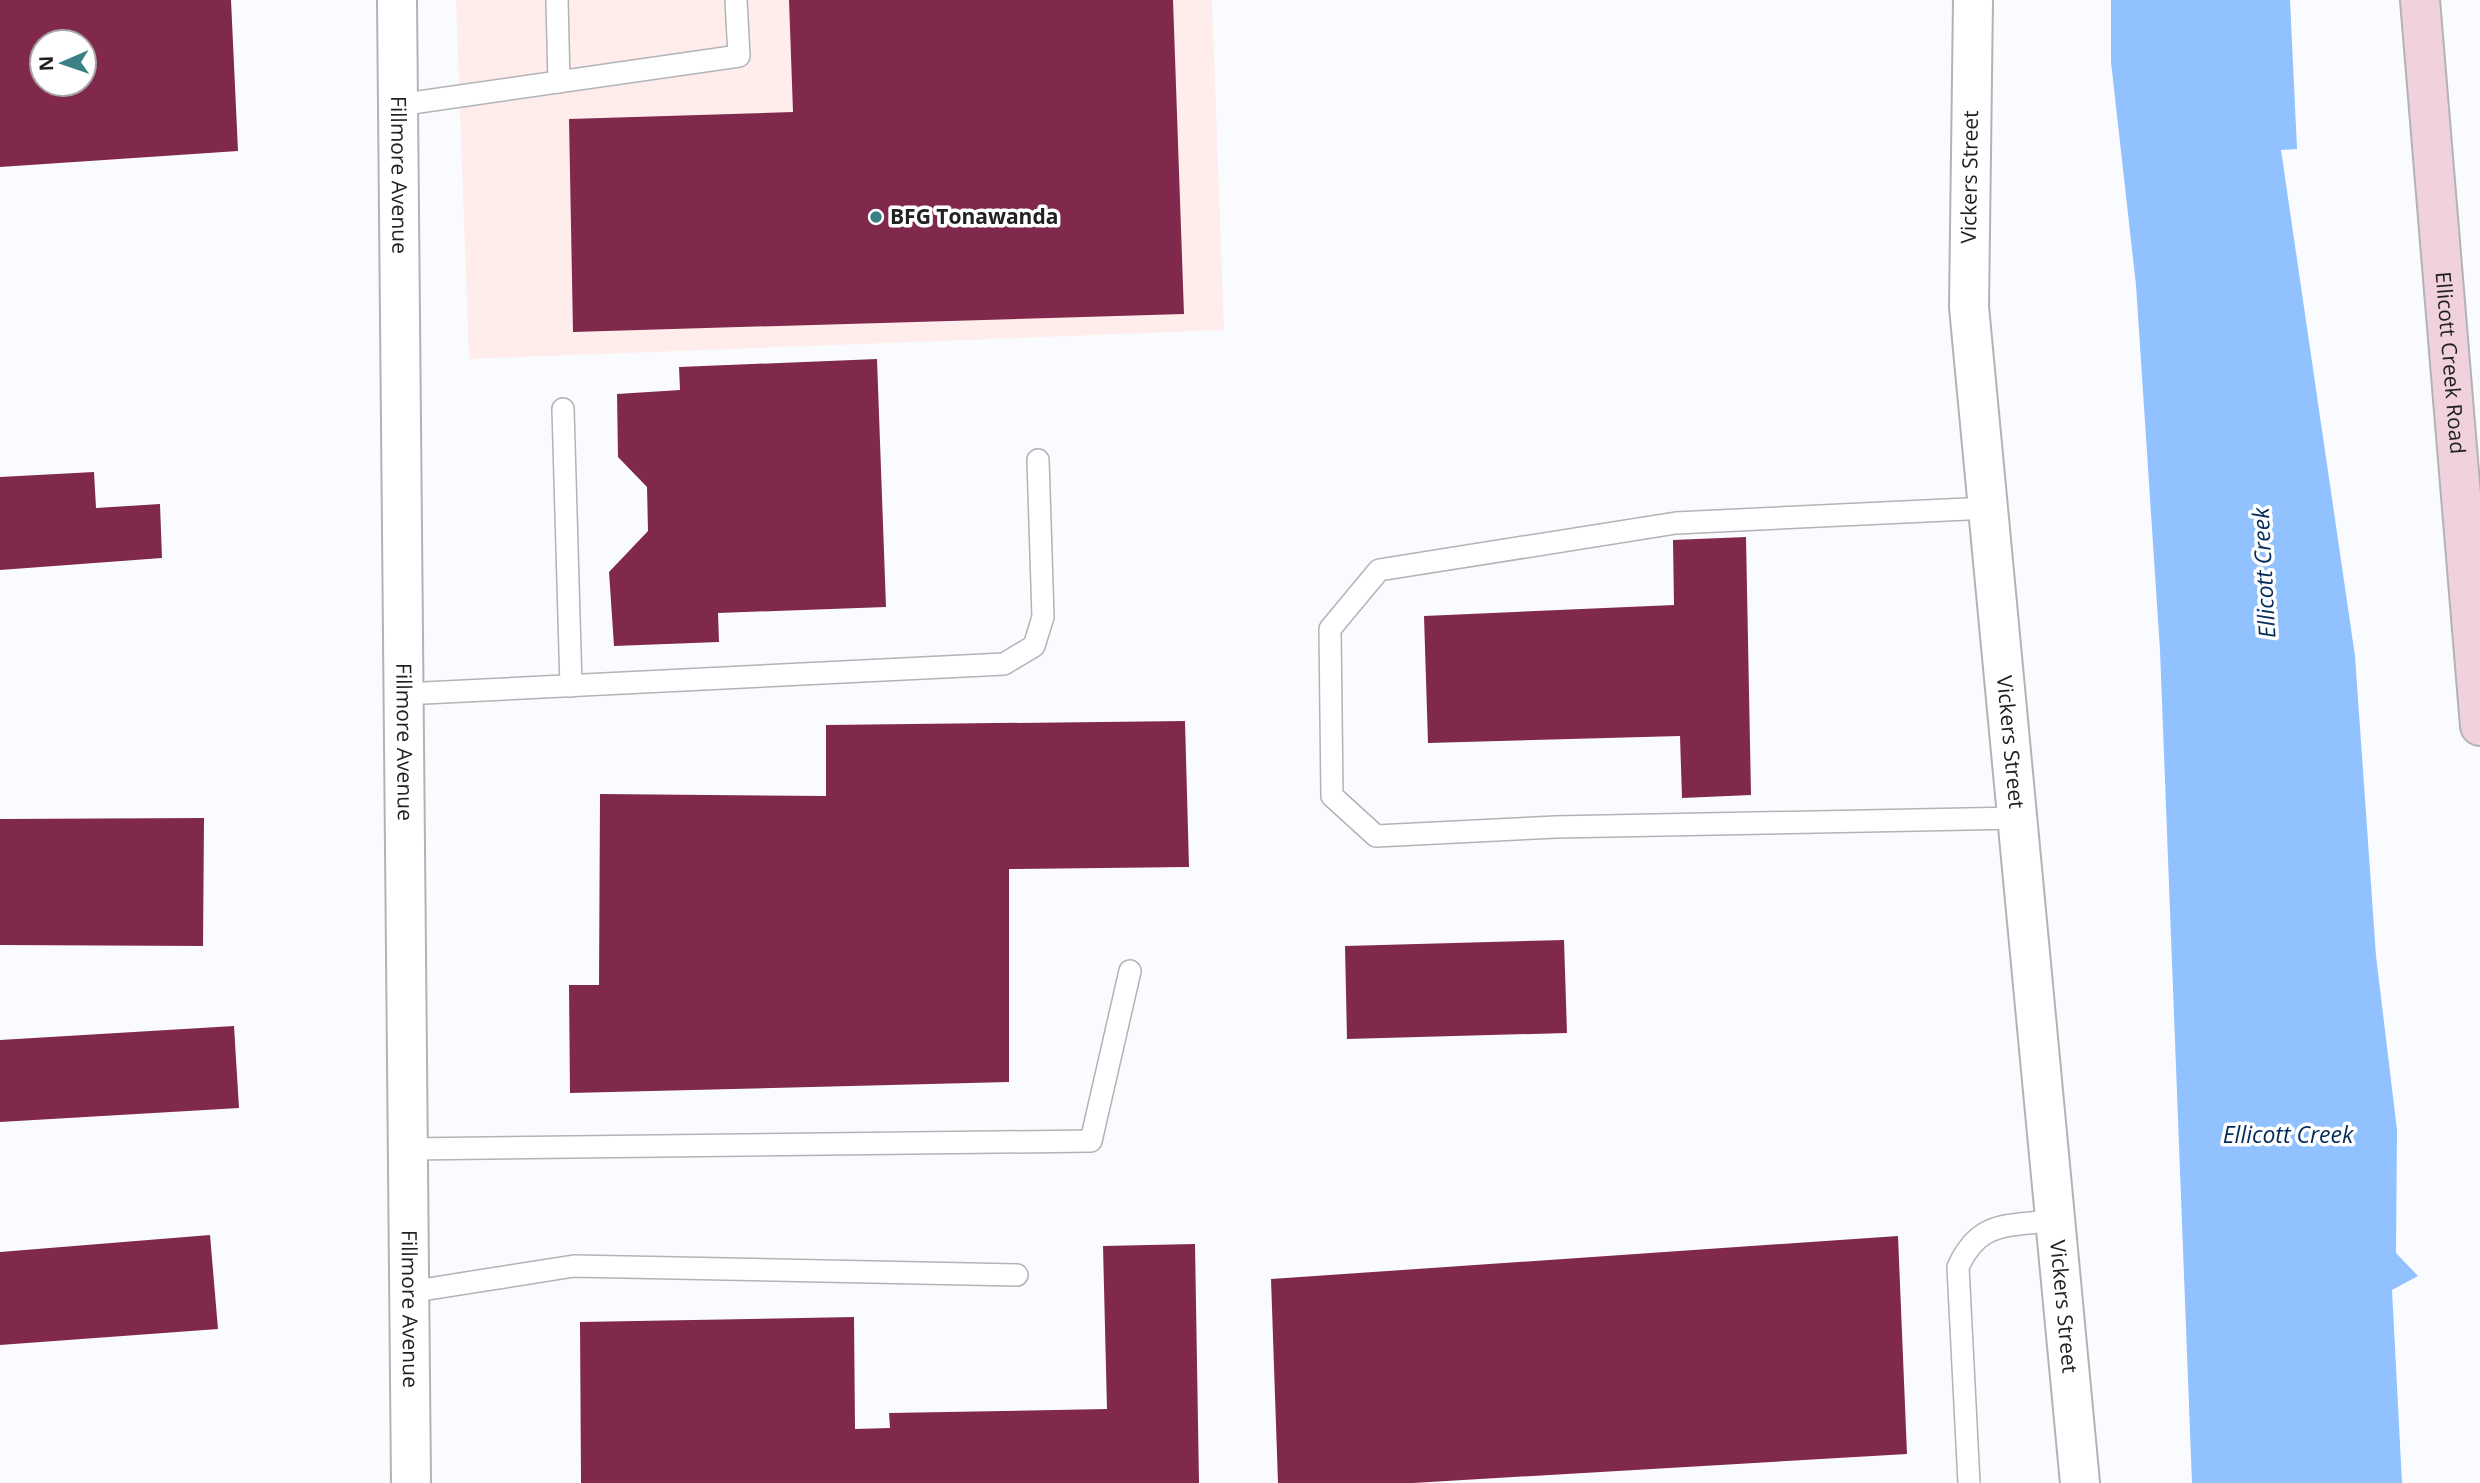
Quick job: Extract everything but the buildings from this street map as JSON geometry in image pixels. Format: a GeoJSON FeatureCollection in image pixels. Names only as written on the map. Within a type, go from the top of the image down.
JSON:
{"type":"FeatureCollection","features":[{"type":"Feature","properties":{"kind":"street","name":"Fillmore Avenue"},"geometry":{"type":"LineString","coordinates":[[397,0],[411,1483]]}},
{"type":"Feature","properties":{"kind":"street","name":"Vickers Street"},"geometry":{"type":"LineString","coordinates":[[1973,0],[1969,307],[2080,1483]]}},
{"type":"Feature","properties":{"kind":"street","name":"Ellicott Creek Road"},"geometry":{"type":"LineString","coordinates":[[2420,0],[2480,726]]}},
{"type":"Feature","properties":{"kind":"lane"},"geometry":{"type":"LineString","coordinates":[[556,0],[559,82]]}},
{"type":"Feature","properties":{"kind":"lane"},"geometry":{"type":"LineString","coordinates":[[398,105],[739,56],[736,0]]}},
{"type":"Feature","properties":{"kind":"lane"},"geometry":{"type":"LineString","coordinates":[[563,409],[571,686]]}},
{"type":"Feature","properties":{"kind":"lane"},"geometry":{"type":"LineString","coordinates":[[404,694],[1004,664],[1034,646],[1044,617],[1038,460]]}},
{"type":"Feature","properties":{"kind":"lane"},"geometry":{"type":"LineString","coordinates":[[1987,508],[1676,523],[1379,570],[1330,629],[1332,796],[1376,836],[1556,827],[2017,818]]}},
{"type":"Feature","properties":{"kind":"lane"},"geometry":{"type":"LineString","coordinates":[[408,1149],[1091,1142],[1130,971]]}},
{"type":"Feature","properties":{"kind":"lane"},"geometry":{"type":"LineString","coordinates":[[1969,1483],[1958,1267],[1968,1245],[1984,1231],[2055,1220]]}},
{"type":"Feature","properties":{"kind":"lane"},"geometry":{"type":"LineString","coordinates":[[409,1292],[575,1266],[1017,1275]]}},
{"type":"Feature","properties":{"kind":"shaded area","name":"BFG Tonawanda"},"geometry":{"type":"Polygon","coordinates":[[[456,0],[1212,0],[1224,330],[469,359],[456,0]]]}},
{"type":"Feature","properties":{"kind":"water","name":"Ellicott Creek"},"geometry":{"type":"Polygon","coordinates":[[[2111,0],[2290,0],[2297,149],[2281,150],[2355,656],[2376,956],[2397,1130],[2396,1253],[2418,1276],[2392,1290],[2402,1483],[2192,1483],[2160,650],[2136,285],[2111,62],[2111,0]]]}},
{"type":"Feature","properties":{"kind":"place","name":"BFG Tonawanda"},"geometry":{"type":"Point","coordinates":[876,217]}}]}
